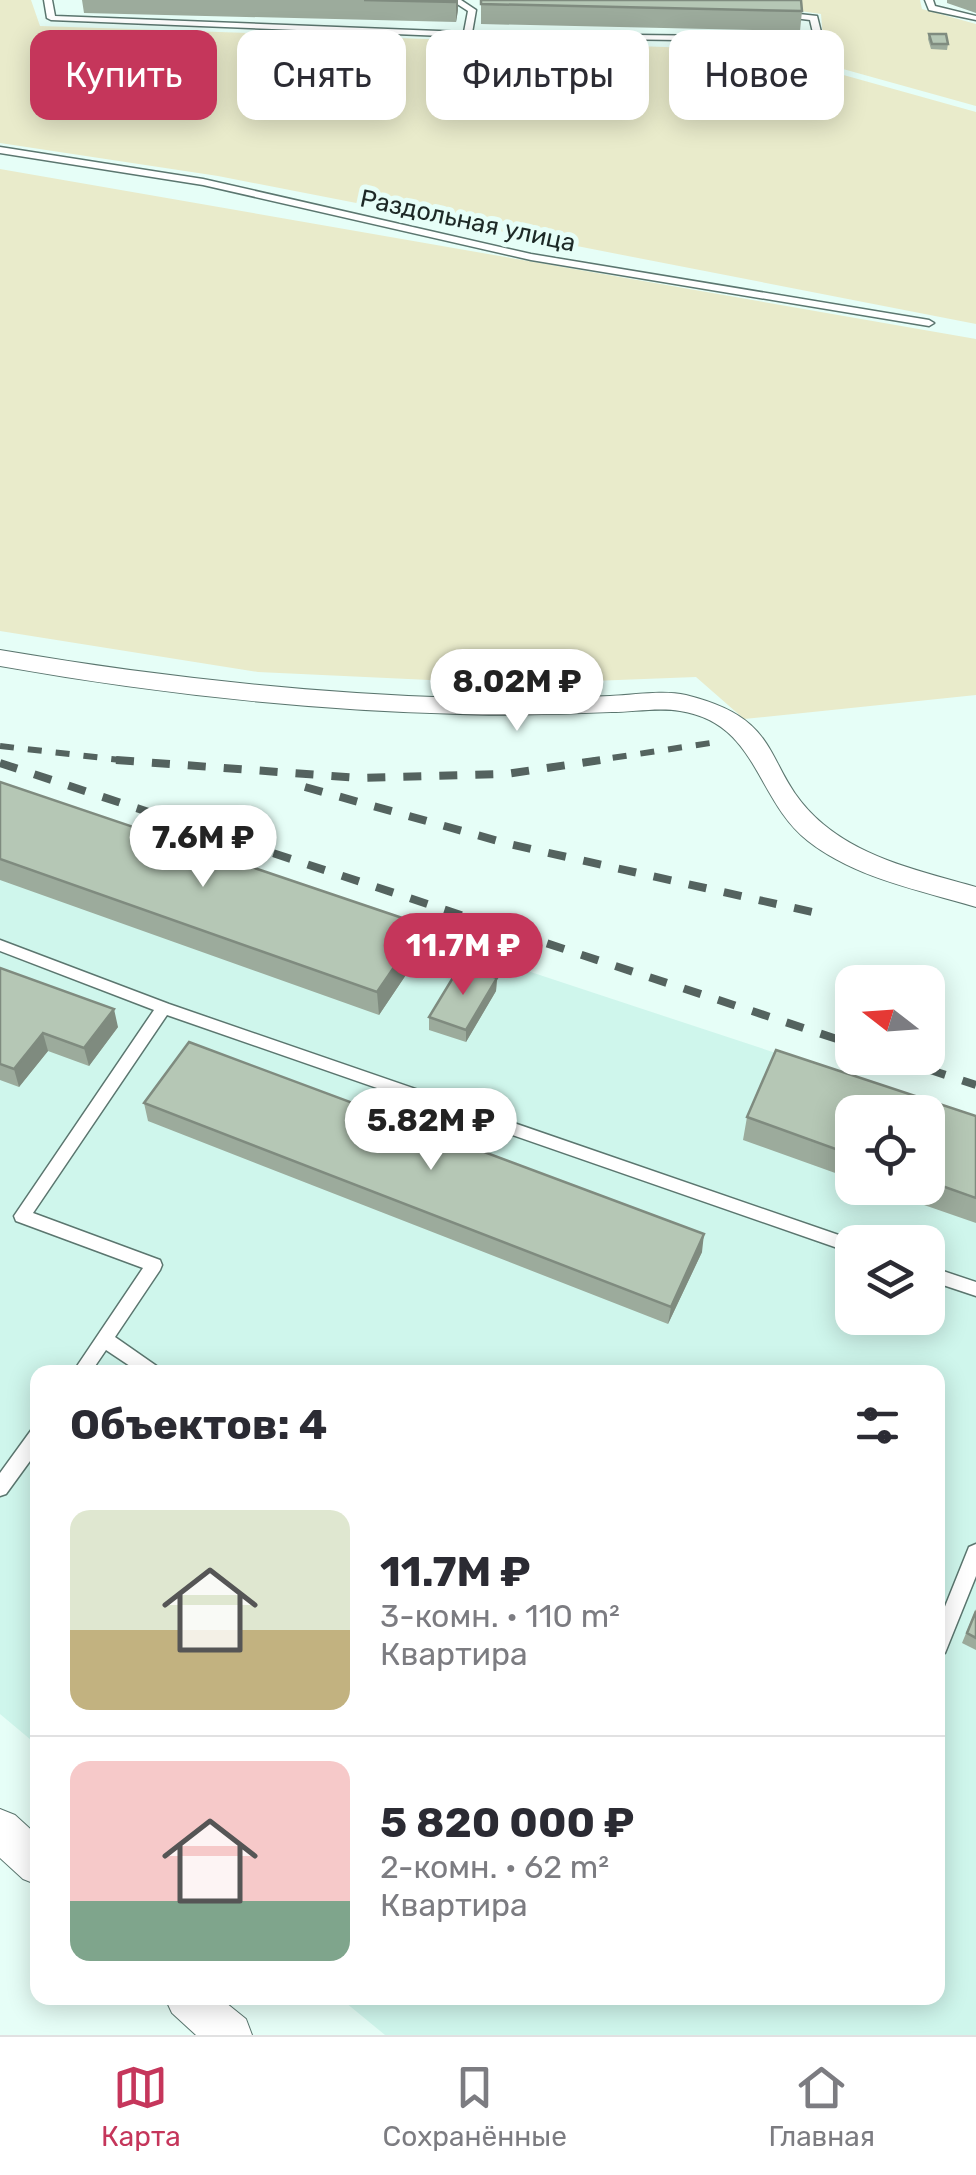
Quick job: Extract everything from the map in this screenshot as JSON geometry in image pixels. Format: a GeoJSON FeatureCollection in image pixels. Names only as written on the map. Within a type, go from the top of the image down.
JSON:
{"type":"FeatureCollection","features":[{"type":"Feature","properties":{"kind":"street"},"geometry":{"type":"LineString","coordinates":[[0,658],[171,686],[391,703],[479,706],[680,702],[735,721],[753,738],[795,812],[836,848],[976,897]]}},
{"type":"Feature","properties":{"kind":"street"},"geometry":{"type":"LineString","coordinates":[[0,1830],[30,1857]]}},
{"type":"Feature","properties":{"kind":"lane"},"geometry":{"type":"LineString","coordinates":[[48,0],[51,18],[426,33]]}},
{"type":"Feature","properties":{"kind":"lane"},"geometry":{"type":"LineString","coordinates":[[455,0],[472,10],[491,9]]}},
{"type":"Feature","properties":{"kind":"lane"},"geometry":{"type":"LineString","coordinates":[[929,0],[932,8],[976,18]]}},
{"type":"Feature","properties":{"kind":"lane"},"geometry":{"type":"LineString","coordinates":[[469,30],[472,10]]}},
{"type":"Feature","properties":{"kind":"lane"},"geometry":{"type":"LineString","coordinates":[[649,38],[819,40],[814,18],[762,12]]}},
{"type":"Feature","properties":{"kind":"lane","name":"Раздольная улица"},"geometry":{"type":"LineString","coordinates":[[0,150],[202,182],[531,257],[930,323]]}},
{"type":"Feature","properties":{"kind":"lane"},"geometry":{"type":"LineString","coordinates":[[0,945],[164,1008],[835,1240]]}},
{"type":"Feature","properties":{"kind":"lane"},"geometry":{"type":"LineString","coordinates":[[87,1365],[154,1266],[22,1216],[164,1008]]}},
{"type":"Feature","properties":{"kind":"lane"},"geometry":{"type":"LineString","coordinates":[[945,1278],[976,1289]]}},
{"type":"Feature","properties":{"kind":"lane"},"geometry":{"type":"LineString","coordinates":[[105,1340],[142,1365]]}},
{"type":"Feature","properties":{"kind":"lane"},"geometry":{"type":"LineString","coordinates":[[0,1488],[30,1446]]}},
{"type":"Feature","properties":{"kind":"lane"},"geometry":{"type":"LineString","coordinates":[[945,1629],[976,1553]]}},
{"type":"Feature","properties":{"kind":"shaded area"},"geometry":{"type":"Polygon","coordinates":[[[0,0],[31,0],[40,26],[159,30],[30,30],[30,120],[217,120],[217,32],[237,33],[237,120],[406,120],[406,38],[426,39],[426,120],[649,120],[649,46],[669,47],[669,120],[844,120],[844,75],[976,112],[976,324],[218,176],[0,143],[0,0]]]}},
{"type":"Feature","properties":{"kind":"shaded area"},"geometry":{"type":"Polygon","coordinates":[[[724,0],[920,0],[922,9],[976,24],[976,106],[844,69],[844,30],[822,30],[821,14],[724,0]]]}},
{"type":"Feature","properties":{"kind":"shaded area"},"geometry":{"type":"Polygon","coordinates":[[[0,169],[976,339],[976,695],[744,719],[696,677],[514,684],[258,672],[0,631],[0,169]]]}},
{"type":"Feature","properties":{"kind":"shaded area"},"geometry":{"type":"Polygon","coordinates":[[[0,797],[903,1095],[835,1095],[835,1205],[945,1205],[945,1109],[976,1119],[976,2035],[385,2035],[349,2005],[945,2005],[945,1365],[30,1365],[30,1739],[0,1714],[0,797]]]}},
{"type":"Feature","properties":{"kind":"building"},"geometry":{"type":"Polygon","coordinates":[[[364,0],[456,0],[455,2],[364,0]]]}},
{"type":"Feature","properties":{"kind":"building"},"geometry":{"type":"Polygon","coordinates":[[[481,0],[801,0],[802,11],[481,4],[481,0]]]}},
{"type":"Feature","properties":{"kind":"building"},"geometry":{"type":"Polygon","coordinates":[[[929,34],[946,34],[948,44],[932,44],[929,34]]]}},
{"type":"Feature","properties":{"kind":"building"},"geometry":{"type":"Polygon","coordinates":[[[0,782],[423,925],[377,992],[0,859],[0,782]]]}},
{"type":"Feature","properties":{"kind":"building"},"geometry":{"type":"Polygon","coordinates":[[[460,966],[497,978],[466,1030],[429,1017],[460,966]]]}},
{"type":"Feature","properties":{"kind":"building"},"geometry":{"type":"Polygon","coordinates":[[[0,968],[114,1009],[84,1048],[43,1033],[14,1069],[0,1064],[0,968]]]}},
{"type":"Feature","properties":{"kind":"building"},"geometry":{"type":"Polygon","coordinates":[[[189,1042],[704,1234],[671,1307],[144,1103],[189,1042]]]}},
{"type":"Feature","properties":{"kind":"building"},"geometry":{"type":"Polygon","coordinates":[[[776,1050],[835,1069],[835,1075],[852,1075],[912,1095],[835,1095],[835,1149],[747,1117],[776,1050]]]}},
{"type":"Feature","properties":{"kind":"building"},"geometry":{"type":"Polygon","coordinates":[[[945,1106],[976,1116],[976,1198],[945,1187],[945,1106]]]}},
{"type":"Feature","properties":{"kind":"building"},"geometry":{"type":"Polygon","coordinates":[[[976,1611],[976,1638],[967,1633],[976,1611]]]}},
{"type":"Feature","properties":{"kind":"railway"},"geometry":{"type":"LineString","coordinates":[[585,762],[717,742]]}},
{"type":"Feature","properties":{"kind":"railway"},"geometry":{"type":"LineString","coordinates":[[0,746],[129,761]]}},
{"type":"Feature","properties":{"kind":"railway"},"geometry":{"type":"LineString","coordinates":[[116,760],[129,761]]}},
{"type":"Feature","properties":{"kind":"railway"},"geometry":{"type":"LineString","coordinates":[[129,761],[360,778],[506,774],[601,760]]}},
{"type":"Feature","properties":{"kind":"railway"},"geometry":{"type":"LineString","coordinates":[[129,761],[138,762]]}},
{"type":"Feature","properties":{"kind":"railway"},"geometry":{"type":"LineString","coordinates":[[0,763],[835,1038]]}},
{"type":"Feature","properties":{"kind":"railway"},"geometry":{"type":"LineString","coordinates":[[305,787],[509,844],[821,914]]}},
{"type":"Feature","properties":{"kind":"railway"},"geometry":{"type":"LineString","coordinates":[[945,1075],[976,1085]]}}]}
